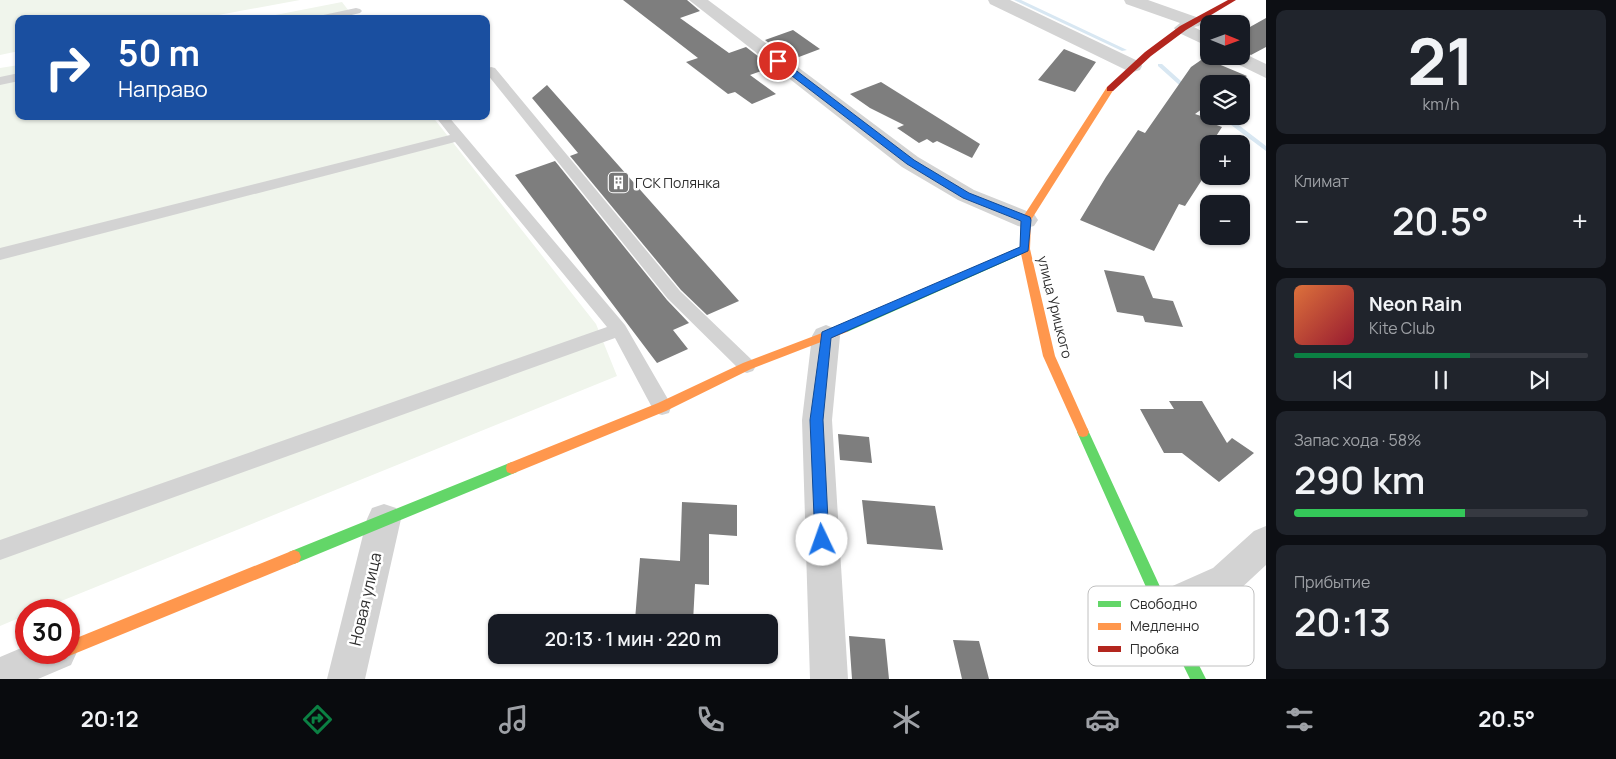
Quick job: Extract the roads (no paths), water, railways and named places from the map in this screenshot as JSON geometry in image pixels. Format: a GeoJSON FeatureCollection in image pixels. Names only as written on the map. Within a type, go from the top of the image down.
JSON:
{"type":"FeatureCollection","features":[{"type":"Feature","properties":{"kind":"main road"},"geometry":{"type":"LineString","coordinates":[[1026,220],[1112,86],[1133,66],[1188,25],[1233,0]]}},
{"type":"Feature","properties":{"kind":"main road","name":"улица Урицкого"},"geometry":{"type":"LineString","coordinates":[[1026,220],[1025,248],[1033,291],[1049,356],[1153,586]]}},
{"type":"Feature","properties":{"kind":"main road"},"geometry":{"type":"LineString","coordinates":[[80,643],[662,406],[747,366],[826,336],[1025,248]]}},
{"type":"Feature","properties":{"kind":"main road","name":"улица Урицкого"},"geometry":{"type":"LineString","coordinates":[[1192,666],[1198,679]]}},
{"type":"Feature","properties":{"kind":"street"},"geometry":{"type":"LineString","coordinates":[[698,0],[910,162],[966,195],[1026,220]]}},
{"type":"Feature","properties":{"kind":"street"},"geometry":{"type":"LineString","coordinates":[[996,0],[1133,66]]}},
{"type":"Feature","properties":{"kind":"street"},"geometry":{"type":"LineString","coordinates":[[1132,0],[1188,25],[1200,35]]}},
{"type":"Feature","properties":{"kind":"street"},"geometry":{"type":"LineString","coordinates":[[1250,63],[1266,72]]}},
{"type":"Feature","properties":{"kind":"street"},"geometry":{"type":"LineString","coordinates":[[826,336],[817,420],[829,679]]}},
{"type":"Feature","properties":{"kind":"street","name":"Новая улица"},"geometry":{"type":"LineString","coordinates":[[346,679],[384,519]]}},
{"type":"Feature","properties":{"kind":"street"},"geometry":{"type":"LineString","coordinates":[[1212,586],[1225,580],[1266,542]]}},
{"type":"Feature","properties":{"kind":"street"},"geometry":{"type":"LineString","coordinates":[[0,676],[29,664]]}},
{"type":"Feature","properties":{"kind":"lane"},"geometry":{"type":"LineString","coordinates":[[348,0],[359,15]]}},
{"type":"Feature","properties":{"kind":"lane"},"geometry":{"type":"LineString","coordinates":[[491,71],[674,295],[747,366]]}},
{"type":"Feature","properties":{"kind":"lane"},"geometry":{"type":"LineString","coordinates":[[0,81],[15,78]]}},
{"type":"Feature","properties":{"kind":"lane"},"geometry":{"type":"LineString","coordinates":[[444,120],[619,330],[662,406]]}},
{"type":"Feature","properties":{"kind":"lane"},"geometry":{"type":"LineString","coordinates":[[0,254],[458,137]]}},
{"type":"Feature","properties":{"kind":"lane"},"geometry":{"type":"LineString","coordinates":[[0,550],[619,330]]}},
{"type":"Feature","properties":{"kind":"waterway"},"geometry":{"type":"LineString","coordinates":[[1017,0],[1124,50]]}},
{"type":"Feature","properties":{"kind":"waterway"},"geometry":{"type":"LineString","coordinates":[[1160,65],[1189,91]]}},
{"type":"Feature","properties":{"kind":"waterway"},"geometry":{"type":"LineString","coordinates":[[1234,125],[1266,149]]}},
{"type":"Feature","properties":{"kind":"place","name":"ГСК Полянка"},"geometry":{"type":"Point","coordinates":[619,183]}}]}
